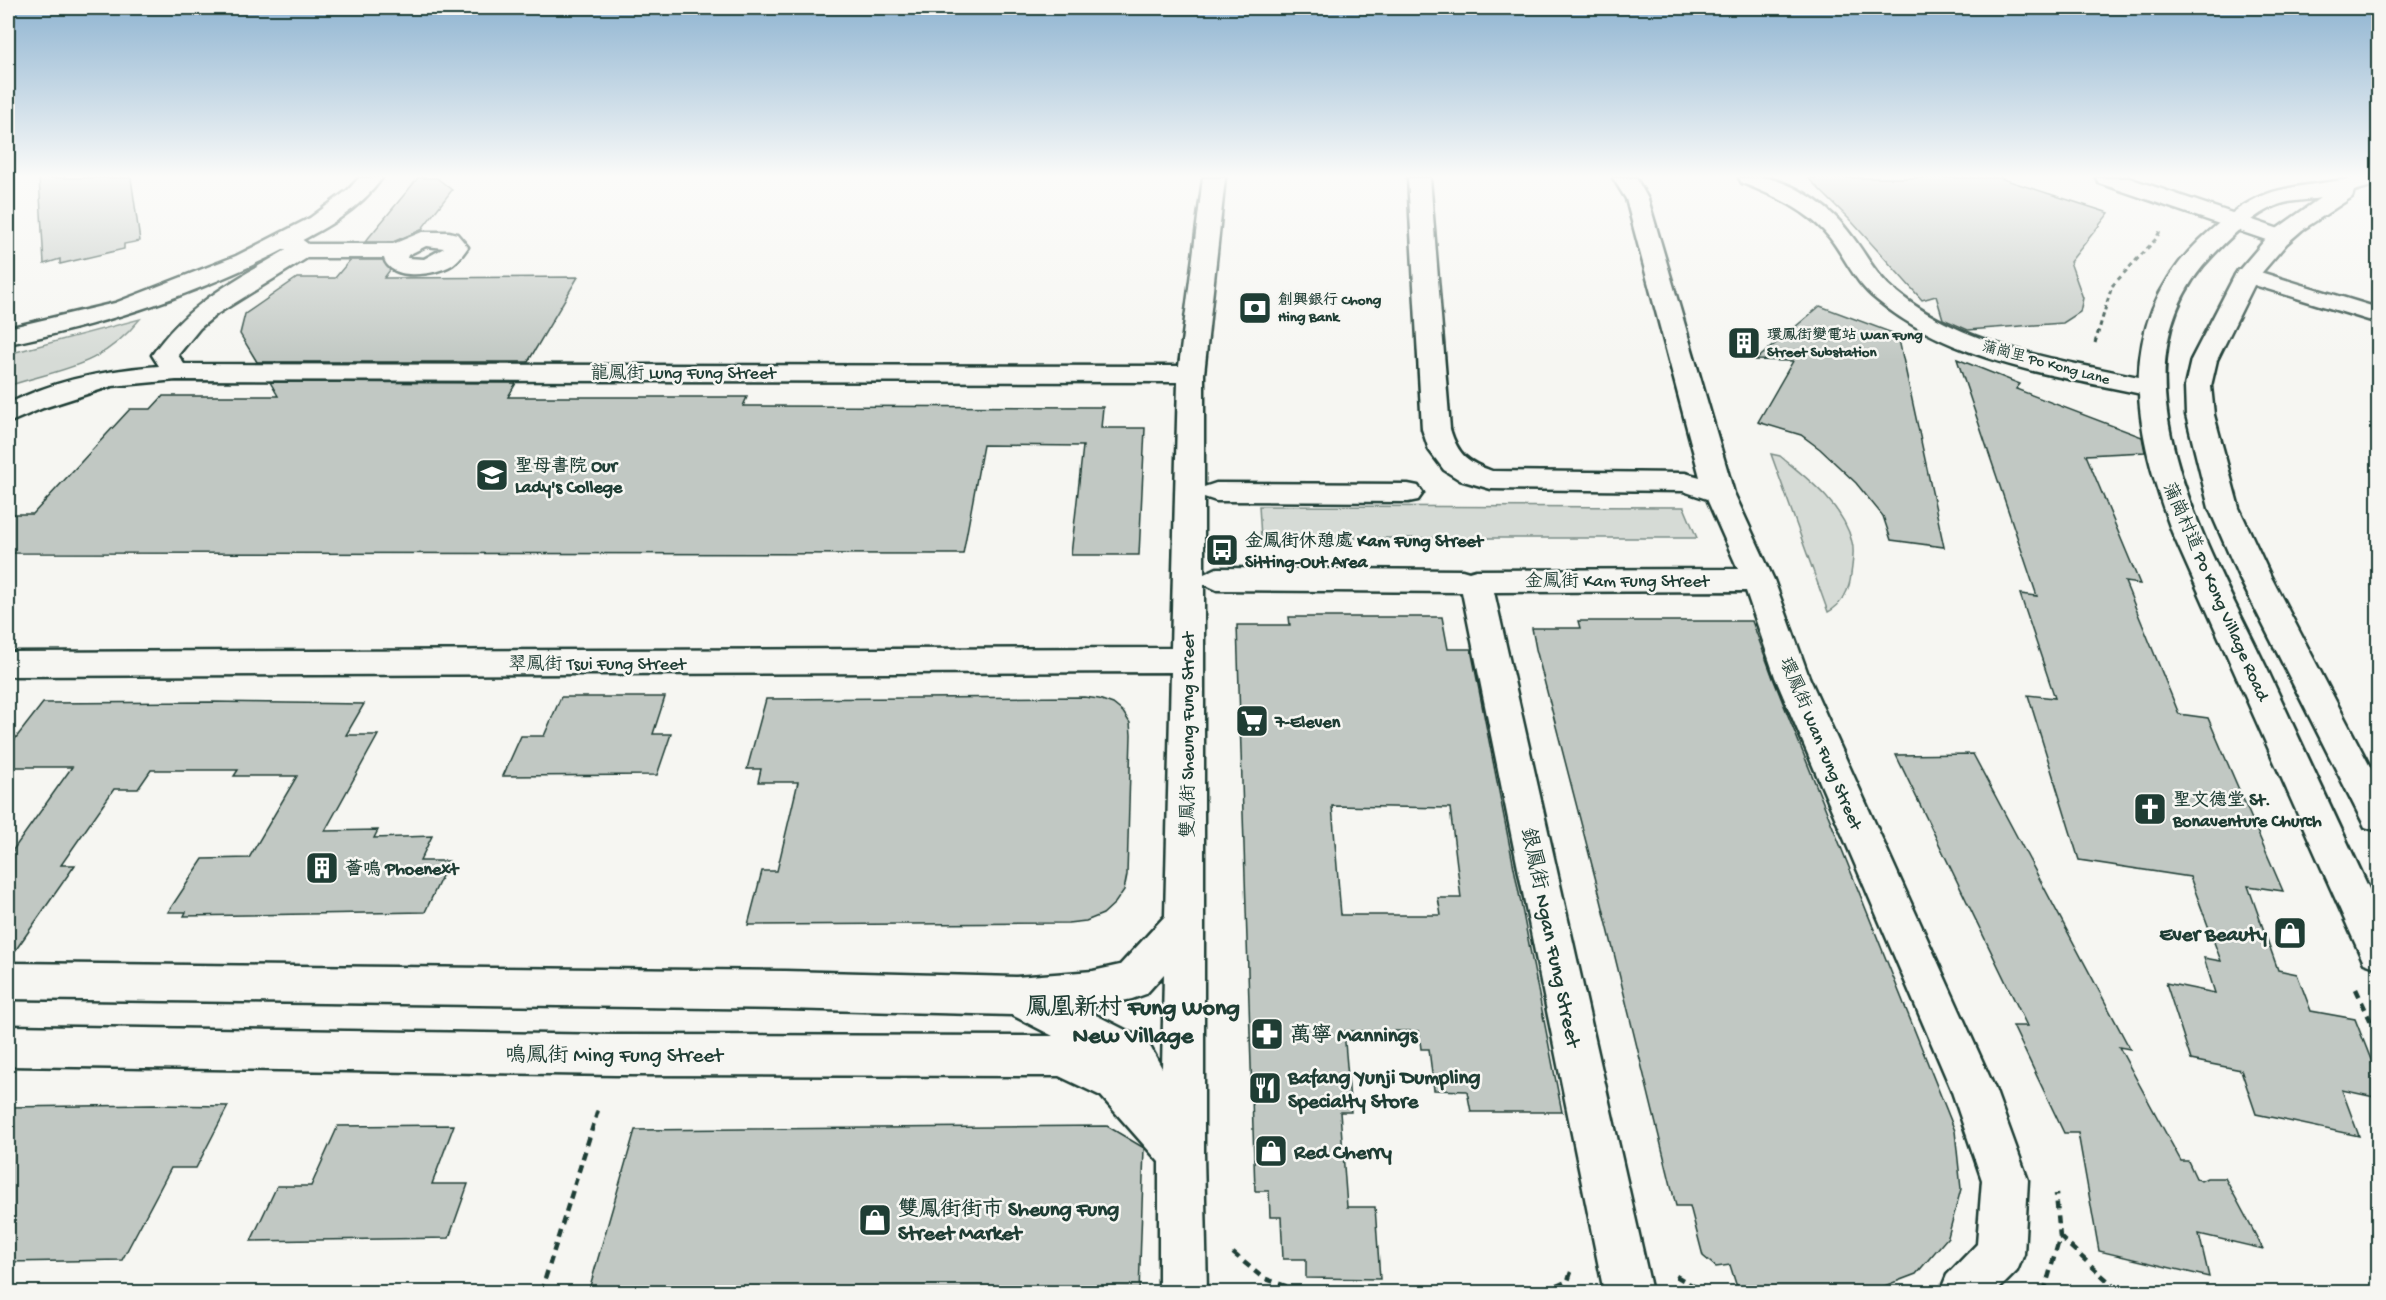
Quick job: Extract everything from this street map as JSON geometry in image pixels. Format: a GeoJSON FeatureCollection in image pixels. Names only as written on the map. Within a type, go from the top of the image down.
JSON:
{"type":"FeatureCollection","features":[{"type":"Feature","properties":{"kind":"street"},"geometry":{"type":"LineString","coordinates":[[176,372],[165,355],[175,337],[201,314],[302,239]]}},
{"type":"Feature","properties":{"kind":"street","name":"雙鳳街 Sheung Fung Street"},"geometry":{"type":"LineString","coordinates":[[1183,1293],[1182,1154],[1191,374],[1207,239]]}},
{"type":"Feature","properties":{"kind":"street"},"geometry":{"type":"LineString","coordinates":[[1423,239],[1436,429],[1445,457],[1472,475],[1491,480],[1684,482],[1719,493]]}},
{"type":"Feature","properties":{"kind":"street","name":"環鳳街 Wan Fung Street"},"geometry":{"type":"LineString","coordinates":[[1648,239],[1719,493],[1758,580],[1792,677],[1973,1089],[2005,1180],[2000,1254],[1964,1293]]}},
{"type":"Feature","properties":{"kind":"street","name":"蒲崗里 Po Kong Lane"},"geometry":{"type":"LineString","coordinates":[[1841,239],[1857,264],[1879,289],[1903,308],[1948,333],[2012,356],[2151,388]]}},
{"type":"Feature","properties":{"kind":"street","name":"蒲崗村道 Po Kong Village Road"},"geometry":{"type":"LineString","coordinates":[[2215,239],[2187,269],[2171,295],[2153,351],[2151,388],[2156,435],[2166,477],[2187,532],[2379,950]]}},
{"type":"Feature","properties":{"kind":"street","name":"蒲崗村道 Po Kong Village Road"},"geometry":{"type":"LineString","coordinates":[[2279,239],[2247,275],[2204,360],[2199,386],[2200,416],[2210,462],[2224,508],[2255,578],[2379,816]]}},
{"type":"Feature","properties":{"kind":"street"},"geometry":{"type":"LineString","coordinates":[[8,336],[123,308],[244,261],[295,245],[397,252]]}},
{"type":"Feature","properties":{"kind":"street"},"geometry":{"type":"LineString","coordinates":[[2247,275],[2379,316]]}},
{"type":"Feature","properties":{"kind":"street","name":"龍鳳街 Lung Fung Street"},"geometry":{"type":"LineString","coordinates":[[8,415],[33,402],[110,378],[176,372],[1191,374]]}},
{"type":"Feature","properties":{"kind":"street"},"geometry":{"type":"LineString","coordinates":[[1216,492],[1408,493]]}},
{"type":"Feature","properties":{"kind":"street","name":"金鳳街 Kam Fung Street"},"geometry":{"type":"LineString","coordinates":[[1217,579],[1758,580]]}},
{"type":"Feature","properties":{"kind":"street","name":"銀鳳街 Ngan Fung Street"},"geometry":{"type":"LineString","coordinates":[[1469,581],[1628,1293]]}},
{"type":"Feature","properties":{"kind":"street","name":"翠鳳街 Tsui Fung Street"},"geometry":{"type":"LineString","coordinates":[[8,664],[1187,660]]}},
{"type":"Feature","properties":{"kind":"street"},"geometry":{"type":"LineString","coordinates":[[8,981],[785,990],[1016,996],[1093,990],[1132,981],[1186,920]]}},
{"type":"Feature","properties":{"kind":"street"},"geometry":{"type":"LineString","coordinates":[[1016,996],[1132,1055],[1182,1154]]}},
{"type":"Feature","properties":{"kind":"street","name":"鳴鳳街 Ming Fung Street"},"geometry":{"type":"LineString","coordinates":[[8,1046],[616,1055],[1062,1056],[1116,1081],[1182,1154]]}},
{"type":"Feature","properties":{"kind":"path"},"geometry":{"type":"LineString","coordinates":[[2094,351],[2097,330],[2112,286],[2156,239]]}},
{"type":"Feature","properties":{"kind":"path"},"geometry":{"type":"LineString","coordinates":[[541,1293],[598,1110]]}},
{"type":"Feature","properties":{"kind":"path"},"geometry":{"type":"LineString","coordinates":[[2060,1237],[2120,1293]]}},
{"type":"Feature","properties":{"kind":"path"},"geometry":{"type":"LineString","coordinates":[[1905,1293],[1925,1287]]}},
{"type":"Feature","properties":{"kind":"shaded area"},"geometry":{"type":"Polygon","coordinates":[[[140,319],[110,348],[95,357],[63,370],[8,386],[8,354],[140,319]]]}},
{"type":"Feature","properties":{"kind":"shaded area"},"geometry":{"type":"Polygon","coordinates":[[[1771,454],[1780,456],[1823,494],[1841,516],[1852,542],[1853,558],[1847,591],[1841,601],[1828,612],[1771,454]]]}},
{"type":"Feature","properties":{"kind":"shaded area","name":"金鳳街休憩處 Kam Fung Street Sitting-Out Area"},"geometry":{"type":"Polygon","coordinates":[[[1259,506],[1684,507],[1697,538],[1261,538],[1259,506]]]}},
{"type":"Feature","properties":{"kind":"building"},"geometry":{"type":"Polygon","coordinates":[[[43,239],[140,239],[140,241],[124,244],[124,249],[60,264],[60,259],[44,264],[43,239]]]}},
{"type":"Feature","properties":{"kind":"building"},"geometry":{"type":"Polygon","coordinates":[[[368,239],[401,239],[393,242],[365,242],[368,239]]]}},
{"type":"Feature","properties":{"kind":"building"},"geometry":{"type":"Polygon","coordinates":[[[1867,239],[2089,239],[2070,262],[2083,298],[2080,312],[2063,323],[1968,330],[1943,319],[1936,296],[1922,300],[1867,239]]]}},
{"type":"Feature","properties":{"kind":"building"},"geometry":{"type":"Polygon","coordinates":[[[350,260],[383,260],[390,270],[384,278],[578,277],[528,362],[257,362],[240,334],[245,314],[297,278],[335,278],[350,260]]]}},
{"type":"Feature","properties":{"kind":"building"},"geometry":{"type":"Polygon","coordinates":[[[1820,306],[1898,335],[1944,547],[1891,540],[1883,516],[1856,483],[1820,449],[1801,435],[1758,422],[1793,361],[1756,360],[1820,306]]]}},
{"type":"Feature","properties":{"kind":"building"},"geometry":{"type":"Polygon","coordinates":[[[1957,359],[2020,384],[2016,389],[2142,437],[2145,452],[2086,455],[2140,584],[2125,582],[2179,714],[2208,718],[2283,891],[2248,886],[2278,970],[2297,974],[2311,1011],[2355,1019],[2379,1080],[2379,1098],[2342,1090],[2359,1136],[2256,1114],[2241,1070],[2191,1060],[2166,983],[2215,993],[2204,958],[2221,961],[2190,877],[2079,860],[2028,695],[2055,698],[2020,594],[2037,596],[1957,359]]]}},
{"type":"Feature","properties":{"kind":"building","name":"聖母書院 Our Lady's College"},"geometry":{"type":"Polygon","coordinates":[[[270,382],[516,383],[508,397],[747,397],[743,406],[1103,407],[1101,428],[1145,428],[1139,555],[1071,555],[1083,446],[983,445],[963,554],[8,553],[8,514],[33,514],[130,409],[151,409],[163,396],[278,396],[270,382]]]}},
{"type":"Feature","properties":{"kind":"building"},"geometry":{"type":"Polygon","coordinates":[[[1289,617],[1442,617],[1448,649],[1471,649],[1562,1112],[1471,1112],[1467,1091],[1434,1090],[1429,1049],[1421,1049],[1419,1031],[1344,1031],[1351,1112],[1340,1112],[1347,1207],[1375,1207],[1380,1279],[1306,1278],[1306,1259],[1283,1259],[1281,1217],[1270,1217],[1269,1191],[1255,1191],[1237,625],[1290,625],[1289,617]],[[1332,806],[1341,915],[1441,915],[1438,898],[1461,898],[1450,808],[1332,806]]]}},
{"type":"Feature","properties":{"kind":"building"},"geometry":{"type":"Polygon","coordinates":[[[1578,621],[1752,621],[1955,1131],[1961,1189],[1948,1237],[1916,1274],[1866,1293],[1745,1293],[1736,1284],[1730,1265],[1716,1267],[1703,1256],[1690,1206],[1676,1206],[1532,628],[1580,628],[1578,621]]]}},
{"type":"Feature","properties":{"kind":"building"},"geometry":{"type":"Polygon","coordinates":[[[561,697],[665,697],[653,734],[671,734],[657,775],[503,776],[521,736],[544,736],[561,697]]]}},
{"type":"Feature","properties":{"kind":"building"},"geometry":{"type":"Polygon","coordinates":[[[1084,697],[1113,704],[1123,712],[1130,723],[1127,875],[1124,890],[1103,914],[1086,921],[1068,923],[748,925],[762,871],[777,871],[798,782],[758,782],[761,769],[747,769],[766,699],[1084,697]]]}},
{"type":"Feature","properties":{"kind":"building"},"geometry":{"type":"Polygon","coordinates":[[[43,703],[364,704],[346,735],[378,735],[325,831],[378,830],[374,838],[432,836],[420,861],[449,861],[425,912],[184,916],[186,912],[168,912],[203,859],[249,858],[297,776],[234,776],[238,770],[151,770],[138,789],[114,789],[61,865],[75,865],[8,961],[8,857],[72,767],[8,767],[8,748],[43,703]]]}},
{"type":"Feature","properties":{"kind":"building"},"geometry":{"type":"Polygon","coordinates":[[[1973,754],[2130,1049],[2119,1047],[2181,1161],[2188,1161],[2196,1178],[2201,1181],[2207,1178],[2225,1178],[2263,1249],[2199,1234],[2209,1277],[2099,1251],[2078,1133],[2064,1133],[2013,1026],[2027,1026],[1896,755],[1973,754]]]}},
{"type":"Feature","properties":{"kind":"building"},"geometry":{"type":"Polygon","coordinates":[[[228,1106],[196,1168],[171,1168],[122,1260],[8,1262],[8,1107],[228,1106]]]}},
{"type":"Feature","properties":{"kind":"building"},"geometry":{"type":"Polygon","coordinates":[[[454,1125],[432,1184],[468,1184],[449,1238],[251,1241],[277,1186],[311,1186],[338,1126],[454,1125]]]}},
{"type":"Feature","properties":{"kind":"building","name":"雙鳳街街市 Sheung Fung Street Market"},"geometry":{"type":"Polygon","coordinates":[[[1107,1126],[1144,1148],[1139,1293],[588,1293],[635,1130],[1107,1126]]]}},
{"type":"Feature","properties":{"kind":"place","name":"創興銀行 Chong Hing Bank"},"geometry":{"type":"Point","coordinates":[1255,308]}},
{"type":"Feature","properties":{"kind":"place","name":"環鳳街變電站 Wan Fung Street Substation"},"geometry":{"type":"Point","coordinates":[1744,343]}},
{"type":"Feature","properties":{"kind":"place","name":"聖母書院 Our Lady's College"},"geometry":{"type":"Point","coordinates":[492,475]}},
{"type":"Feature","properties":{"kind":"place","name":"金鳳街休憩處 Kam Fung Street Sitting-Out Area"},"geometry":{"type":"Point","coordinates":[1222,550]}},
{"type":"Feature","properties":{"kind":"place","name":"7-Eleven"},"geometry":{"type":"Point","coordinates":[1252,721]}},
{"type":"Feature","properties":{"kind":"place","name":"聖文德堂 St. Bonaventure Church"},"geometry":{"type":"Point","coordinates":[2150,809]}},
{"type":"Feature","properties":{"kind":"place","name":"薈鳴 Phoenext"},"geometry":{"type":"Point","coordinates":[322,868]}},
{"type":"Feature","properties":{"kind":"place","name":"Ever Beauty"},"geometry":{"type":"Point","coordinates":[2290,933]}},
{"type":"Feature","properties":{"kind":"place","name":"萬寧 Mannings"},"geometry":{"type":"Point","coordinates":[1267,1034]}},
{"type":"Feature","properties":{"kind":"place","name":"Bafang Yunji Dumpling Specialty Store"},"geometry":{"type":"Point","coordinates":[1265,1088]}},
{"type":"Feature","properties":{"kind":"place","name":"Red Cherry"},"geometry":{"type":"Point","coordinates":[1271,1151]}},
{"type":"Feature","properties":{"kind":"place","name":"雙鳳街街市 Sheung Fung Street Market"},"geometry":{"type":"Point","coordinates":[875,1220]}},
{"type":"Feature","properties":{"kind":"district","name":"鳳凰新村 Fung Wong New Village"},"geometry":{"type":"Point","coordinates":[1133,1020]}}]}
